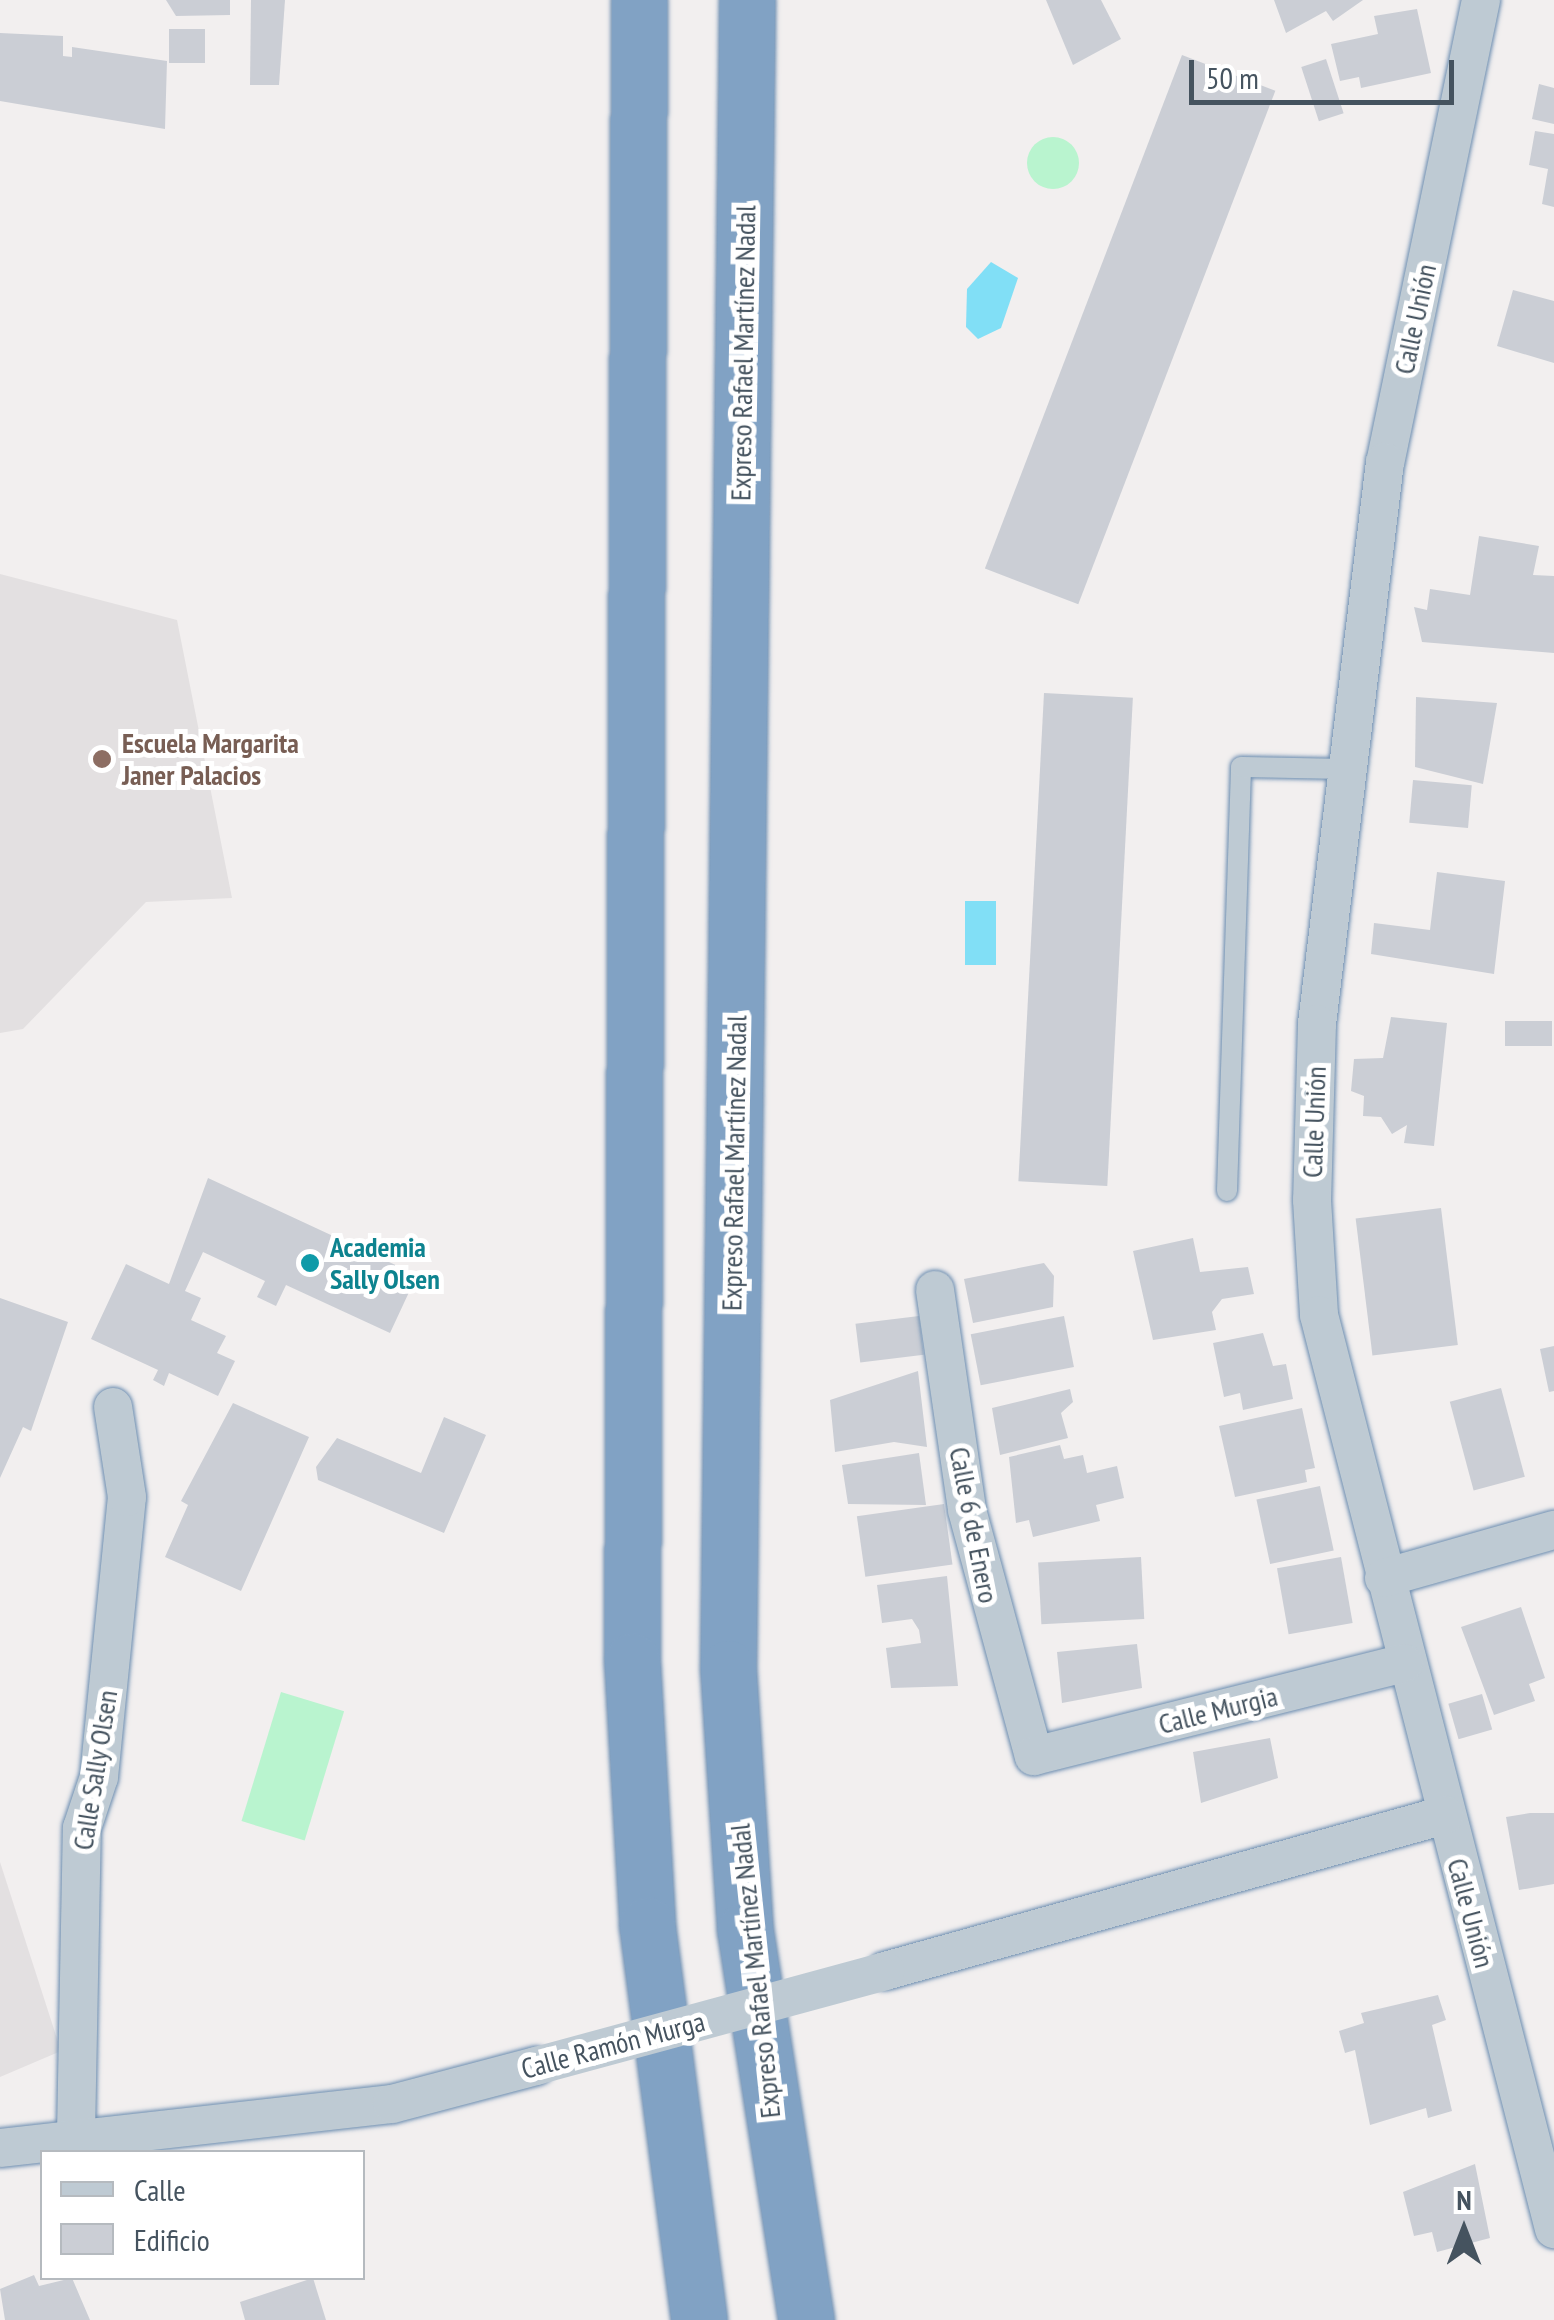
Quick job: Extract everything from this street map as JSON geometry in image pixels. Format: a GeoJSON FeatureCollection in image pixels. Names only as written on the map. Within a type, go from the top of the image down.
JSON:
{"type":"FeatureCollection","features":[{"type":"Feature","properties":{"kind":"highway"},"geometry":{"type":"LineString","coordinates":[[639,0],[632,1661],[650,1962],[699,2320]]}},
{"type":"Feature","properties":{"kind":"highway","name":"Expreso Rafael Martínez Nadal"},"geometry":{"type":"LineString","coordinates":[[747,0],[728,1668],[745,1930],[783,2212],[806,2320]]}},
{"type":"Feature","properties":{"kind":"highway"},"geometry":{"type":"LineString","coordinates":[[783,2212],[824,2320]]}},
{"type":"Feature","properties":{"kind":"street","name":"Calle Unión"},"geometry":{"type":"LineString","coordinates":[[1481,0],[1386,462],[1318,1024],[1312,1200],[1318,1315],[1403,1663],[1445,1815],[1542,2127],[1554,2228]]}},
{"type":"Feature","properties":{"kind":"street","name":"Calle 6 de Enero"},"geometry":{"type":"LineString","coordinates":[[936,1290],[967,1510],[1034,1756]]}},
{"type":"Feature","properties":{"kind":"street","name":"Calle Sally Olsen"},"geometry":{"type":"LineString","coordinates":[[76,2134],[82,1828],[99,1777],[127,1497],[113,1407]]}},
{"type":"Feature","properties":{"kind":"street"},"geometry":{"type":"LineString","coordinates":[[1384,1578],[1554,1530]]}},
{"type":"Feature","properties":{"kind":"street","name":"Calle Murgia"},"geometry":{"type":"LineString","coordinates":[[1034,1756],[1403,1663]]}},
{"type":"Feature","properties":{"kind":"street","name":"Calle Ramón Murga"},"geometry":{"type":"LineString","coordinates":[[0,2148],[76,2134],[392,2104],[1445,1815]]}},
{"type":"Feature","properties":{"kind":"lane"},"geometry":{"type":"LineString","coordinates":[[1227,1191],[1241,767],[1348,768]]}},
{"type":"Feature","properties":{"kind":"shaded area","name":"Escuela Margarita Janer Palacios"},"geometry":{"type":"Polygon","coordinates":[[[0,574],[177,620],[232,898],[146,902],[23,1029],[0,1033],[0,574]]]}},
{"type":"Feature","properties":{"kind":"shaded area"},"geometry":{"type":"Polygon","coordinates":[[[0,1862],[61,2051],[0,2077],[0,1862]]]}},
{"type":"Feature","properties":{"kind":"green space"},"geometry":{"type":"Polygon","coordinates":[[[1053,137],[1071,145],[1079,163],[1071,181],[1053,189],[1035,181],[1027,163],[1035,145],[1053,137]]]}},
{"type":"Feature","properties":{"kind":"green space"},"geometry":{"type":"Polygon","coordinates":[[[281,1692],[344,1711],[305,1840],[242,1821],[281,1692]]]}},
{"type":"Feature","properties":{"kind":"water"},"geometry":{"type":"Polygon","coordinates":[[[991,262],[1018,278],[1001,328],[978,339],[966,327],[967,289],[991,262]]]}},
{"type":"Feature","properties":{"kind":"water"},"geometry":{"type":"Polygon","coordinates":[[[965,901],[996,901],[996,965],[965,965],[965,901]]]}},
{"type":"Feature","properties":{"kind":"building"},"geometry":{"type":"Polygon","coordinates":[[[166,0],[230,0],[230,15],[176,16],[166,0]]]}},
{"type":"Feature","properties":{"kind":"building"},"geometry":{"type":"Polygon","coordinates":[[[251,0],[285,0],[279,85],[250,85],[251,0]]]}},
{"type":"Feature","properties":{"kind":"building"},"geometry":{"type":"Polygon","coordinates":[[[1046,0],[1101,0],[1121,39],[1073,65],[1046,0]]]}},
{"type":"Feature","properties":{"kind":"building"},"geometry":{"type":"Polygon","coordinates":[[[1274,0],[1363,0],[1333,21],[1326,11],[1286,33],[1274,0]]]}},
{"type":"Feature","properties":{"kind":"building"},"geometry":{"type":"Polygon","coordinates":[[[1417,9],[1431,73],[1361,88],[1359,77],[1340,81],[1331,44],[1378,34],[1374,16],[1417,9]]]}},
{"type":"Feature","properties":{"kind":"building"},"geometry":{"type":"Polygon","coordinates":[[[169,29],[205,29],[205,63],[169,63],[169,29]]]}},
{"type":"Feature","properties":{"kind":"building"},"geometry":{"type":"Polygon","coordinates":[[[0,33],[63,36],[63,56],[72,57],[72,47],[167,61],[165,129],[0,101],[0,33]]]}},
{"type":"Feature","properties":{"kind":"building"},"geometry":{"type":"Polygon","coordinates":[[[1182,55],[1275,91],[1078,604],[985,568],[1182,55]]]}},
{"type":"Feature","properties":{"kind":"building"},"geometry":{"type":"Polygon","coordinates":[[[1326,59],[1344,113],[1319,121],[1301,67],[1326,59]]]}},
{"type":"Feature","properties":{"kind":"building"},"geometry":{"type":"Polygon","coordinates":[[[1539,84],[1554,88],[1554,124],[1532,119],[1539,84]]]}},
{"type":"Feature","properties":{"kind":"building"},"geometry":{"type":"Polygon","coordinates":[[[1535,131],[1554,134],[1554,207],[1542,204],[1548,169],[1529,165],[1535,131]]]}},
{"type":"Feature","properties":{"kind":"building"},"geometry":{"type":"Polygon","coordinates":[[[1513,290],[1554,301],[1554,363],[1497,346],[1513,290]]]}},
{"type":"Feature","properties":{"kind":"building"},"geometry":{"type":"Polygon","coordinates":[[[1479,536],[1539,546],[1533,575],[1554,576],[1554,653],[1422,642],[1414,607],[1427,610],[1430,589],[1470,595],[1479,536]]]}},
{"type":"Feature","properties":{"kind":"building"},"geometry":{"type":"Polygon","coordinates":[[[1044,693],[1133,698],[1107,1186],[1018,1181],[1044,693]]]}},
{"type":"Feature","properties":{"kind":"building"},"geometry":{"type":"Polygon","coordinates":[[[1416,697],[1497,703],[1483,784],[1415,767],[1416,697]]]}},
{"type":"Feature","properties":{"kind":"building"},"geometry":{"type":"Polygon","coordinates":[[[1413,780],[1472,785],[1468,828],[1409,823],[1413,780]]]}},
{"type":"Feature","properties":{"kind":"building"},"geometry":{"type":"Polygon","coordinates":[[[1437,872],[1505,881],[1494,974],[1371,954],[1374,923],[1430,930],[1437,872]]]}},
{"type":"Feature","properties":{"kind":"building"},"geometry":{"type":"Polygon","coordinates":[[[1391,1017],[1447,1023],[1434,1146],[1404,1143],[1407,1125],[1392,1134],[1381,1117],[1363,1116],[1364,1096],[1351,1091],[1354,1059],[1383,1058],[1391,1017]]]}},
{"type":"Feature","properties":{"kind":"building"},"geometry":{"type":"Polygon","coordinates":[[[1505,1021],[1552,1021],[1552,1046],[1505,1046],[1505,1021]]]}},
{"type":"Feature","properties":{"kind":"building","name":"Academia Sally Olsen"},"geometry":{"type":"Polygon","coordinates":[[[208,1178],[417,1275],[390,1333],[286,1285],[276,1306],[257,1297],[265,1281],[203,1252],[185,1291],[201,1298],[191,1320],[226,1336],[217,1353],[235,1361],[218,1396],[169,1373],[164,1386],[153,1380],[158,1370],[91,1339],[126,1264],[169,1284],[208,1178]]]}},
{"type":"Feature","properties":{"kind":"building"},"geometry":{"type":"Polygon","coordinates":[[[1441,1208],[1458,1345],[1372,1355],[1356,1218],[1441,1208]]]}},
{"type":"Feature","properties":{"kind":"building"},"geometry":{"type":"Polygon","coordinates":[[[1193,1238],[1200,1272],[1248,1267],[1254,1294],[1222,1299],[1212,1312],[1216,1330],[1153,1340],[1133,1251],[1193,1238]]]}},
{"type":"Feature","properties":{"kind":"building"},"geometry":{"type":"Polygon","coordinates":[[[1044,1263],[1054,1276],[1053,1307],[973,1323],[964,1279],[1044,1263]]]}},
{"type":"Feature","properties":{"kind":"building"},"geometry":{"type":"Polygon","coordinates":[[[0,1298],[68,1322],[31,1431],[23,1427],[0,1478],[0,1298]]]}},
{"type":"Feature","properties":{"kind":"building"},"geometry":{"type":"Polygon","coordinates":[[[919,1316],[924,1355],[860,1363],[855,1324],[919,1316]]]}},
{"type":"Feature","properties":{"kind":"building"},"geometry":{"type":"Polygon","coordinates":[[[1064,1316],[1074,1367],[981,1385],[971,1334],[1064,1316]]]}},
{"type":"Feature","properties":{"kind":"building"},"geometry":{"type":"Polygon","coordinates":[[[1263,1333],[1273,1366],[1286,1364],[1293,1399],[1243,1410],[1240,1393],[1224,1397],[1213,1343],[1263,1333]]]}},
{"type":"Feature","properties":{"kind":"building"},"geometry":{"type":"Polygon","coordinates":[[[1554,1346],[1554,1391],[1549,1392],[1540,1349],[1554,1346]]]}},
{"type":"Feature","properties":{"kind":"building"},"geometry":{"type":"Polygon","coordinates":[[[918,1371],[927,1447],[894,1442],[835,1452],[830,1400],[918,1371]]]}},
{"type":"Feature","properties":{"kind":"building"},"geometry":{"type":"Polygon","coordinates":[[[1501,1388],[1525,1477],[1474,1491],[1450,1402],[1501,1388]]]}},
{"type":"Feature","properties":{"kind":"building"},"geometry":{"type":"Polygon","coordinates":[[[1070,1389],[1073,1402],[1061,1413],[1068,1438],[1000,1455],[992,1408],[1070,1389]]]}},
{"type":"Feature","properties":{"kind":"building"},"geometry":{"type":"Polygon","coordinates":[[[233,1403],[309,1437],[241,1591],[165,1557],[188,1505],[181,1501],[233,1403]]]}},
{"type":"Feature","properties":{"kind":"building"},"geometry":{"type":"Polygon","coordinates":[[[1302,1408],[1315,1468],[1305,1470],[1307,1482],[1235,1497],[1219,1426],[1302,1408]]]}},
{"type":"Feature","properties":{"kind":"building"},"geometry":{"type":"Polygon","coordinates":[[[444,1417],[486,1435],[444,1533],[318,1480],[316,1467],[337,1438],[421,1473],[444,1417]]]}},
{"type":"Feature","properties":{"kind":"building"},"geometry":{"type":"Polygon","coordinates":[[[1060,1445],[1064,1459],[1083,1455],[1087,1473],[1117,1466],[1124,1498],[1096,1505],[1100,1521],[1033,1537],[1029,1520],[1016,1523],[1009,1457],[1060,1445]]]}},
{"type":"Feature","properties":{"kind":"building"},"geometry":{"type":"Polygon","coordinates":[[[919,1453],[926,1505],[848,1504],[842,1465],[919,1453]]]}},
{"type":"Feature","properties":{"kind":"building"},"geometry":{"type":"Polygon","coordinates":[[[1320,1486],[1334,1551],[1270,1564],[1256,1500],[1320,1486]]]}},
{"type":"Feature","properties":{"kind":"building"},"geometry":{"type":"Polygon","coordinates":[[[944,1504],[952,1564],[865,1577],[857,1516],[944,1504]]]}},
{"type":"Feature","properties":{"kind":"building"},"geometry":{"type":"Polygon","coordinates":[[[1141,1557],[1144,1619],[1041,1624],[1038,1562],[1141,1557]]]}},
{"type":"Feature","properties":{"kind":"building"},"geometry":{"type":"Polygon","coordinates":[[[1341,1557],[1353,1623],[1289,1634],[1277,1568],[1341,1557]]]}},
{"type":"Feature","properties":{"kind":"building"},"geometry":{"type":"Polygon","coordinates":[[[947,1576],[958,1686],[891,1688],[886,1648],[921,1643],[912,1619],[882,1623],[877,1585],[947,1576]]]}},
{"type":"Feature","properties":{"kind":"building"},"geometry":{"type":"Polygon","coordinates":[[[1521,1607],[1545,1678],[1529,1684],[1535,1701],[1494,1715],[1461,1627],[1521,1607]]]}},
{"type":"Feature","properties":{"kind":"building"},"geometry":{"type":"Polygon","coordinates":[[[1137,1644],[1142,1688],[1062,1703],[1057,1652],[1137,1644]]]}},
{"type":"Feature","properties":{"kind":"building"},"geometry":{"type":"Polygon","coordinates":[[[1482,1694],[1492,1730],[1459,1739],[1448,1704],[1482,1694]]]}},
{"type":"Feature","properties":{"kind":"building"},"geometry":{"type":"Polygon","coordinates":[[[1270,1738],[1278,1778],[1201,1803],[1193,1752],[1270,1738]]]}},
{"type":"Feature","properties":{"kind":"building"},"geometry":{"type":"Polygon","coordinates":[[[1554,1813],[1554,1884],[1519,1890],[1506,1817],[1554,1813]]]}},
{"type":"Feature","properties":{"kind":"building"},"geometry":{"type":"Polygon","coordinates":[[[1438,1995],[1446,2020],[1432,2025],[1452,2111],[1428,2118],[1426,2108],[1370,2125],[1355,2050],[1345,2053],[1339,2031],[1364,2023],[1361,2013],[1438,1995]]]}},
{"type":"Feature","properties":{"kind":"building"},"geometry":{"type":"Polygon","coordinates":[[[1475,2164],[1490,2238],[1437,2252],[1432,2232],[1414,2236],[1403,2192],[1475,2164]]]}},
{"type":"Feature","properties":{"kind":"building"},"geometry":{"type":"Polygon","coordinates":[[[34,2275],[39,2286],[73,2280],[90,2320],[5,2320],[0,2289],[34,2275]]]}},
{"type":"Feature","properties":{"kind":"building"},"geometry":{"type":"Polygon","coordinates":[[[314,2280],[326,2320],[245,2320],[240,2302],[314,2280]]]}},
{"type":"Feature","properties":{"kind":"place","name":"Escuela Margarita Janer Palacios"},"geometry":{"type":"Point","coordinates":[102,759]}},
{"type":"Feature","properties":{"kind":"place","name":"Academia Sally Olsen"},"geometry":{"type":"Point","coordinates":[310,1263]}}]}
